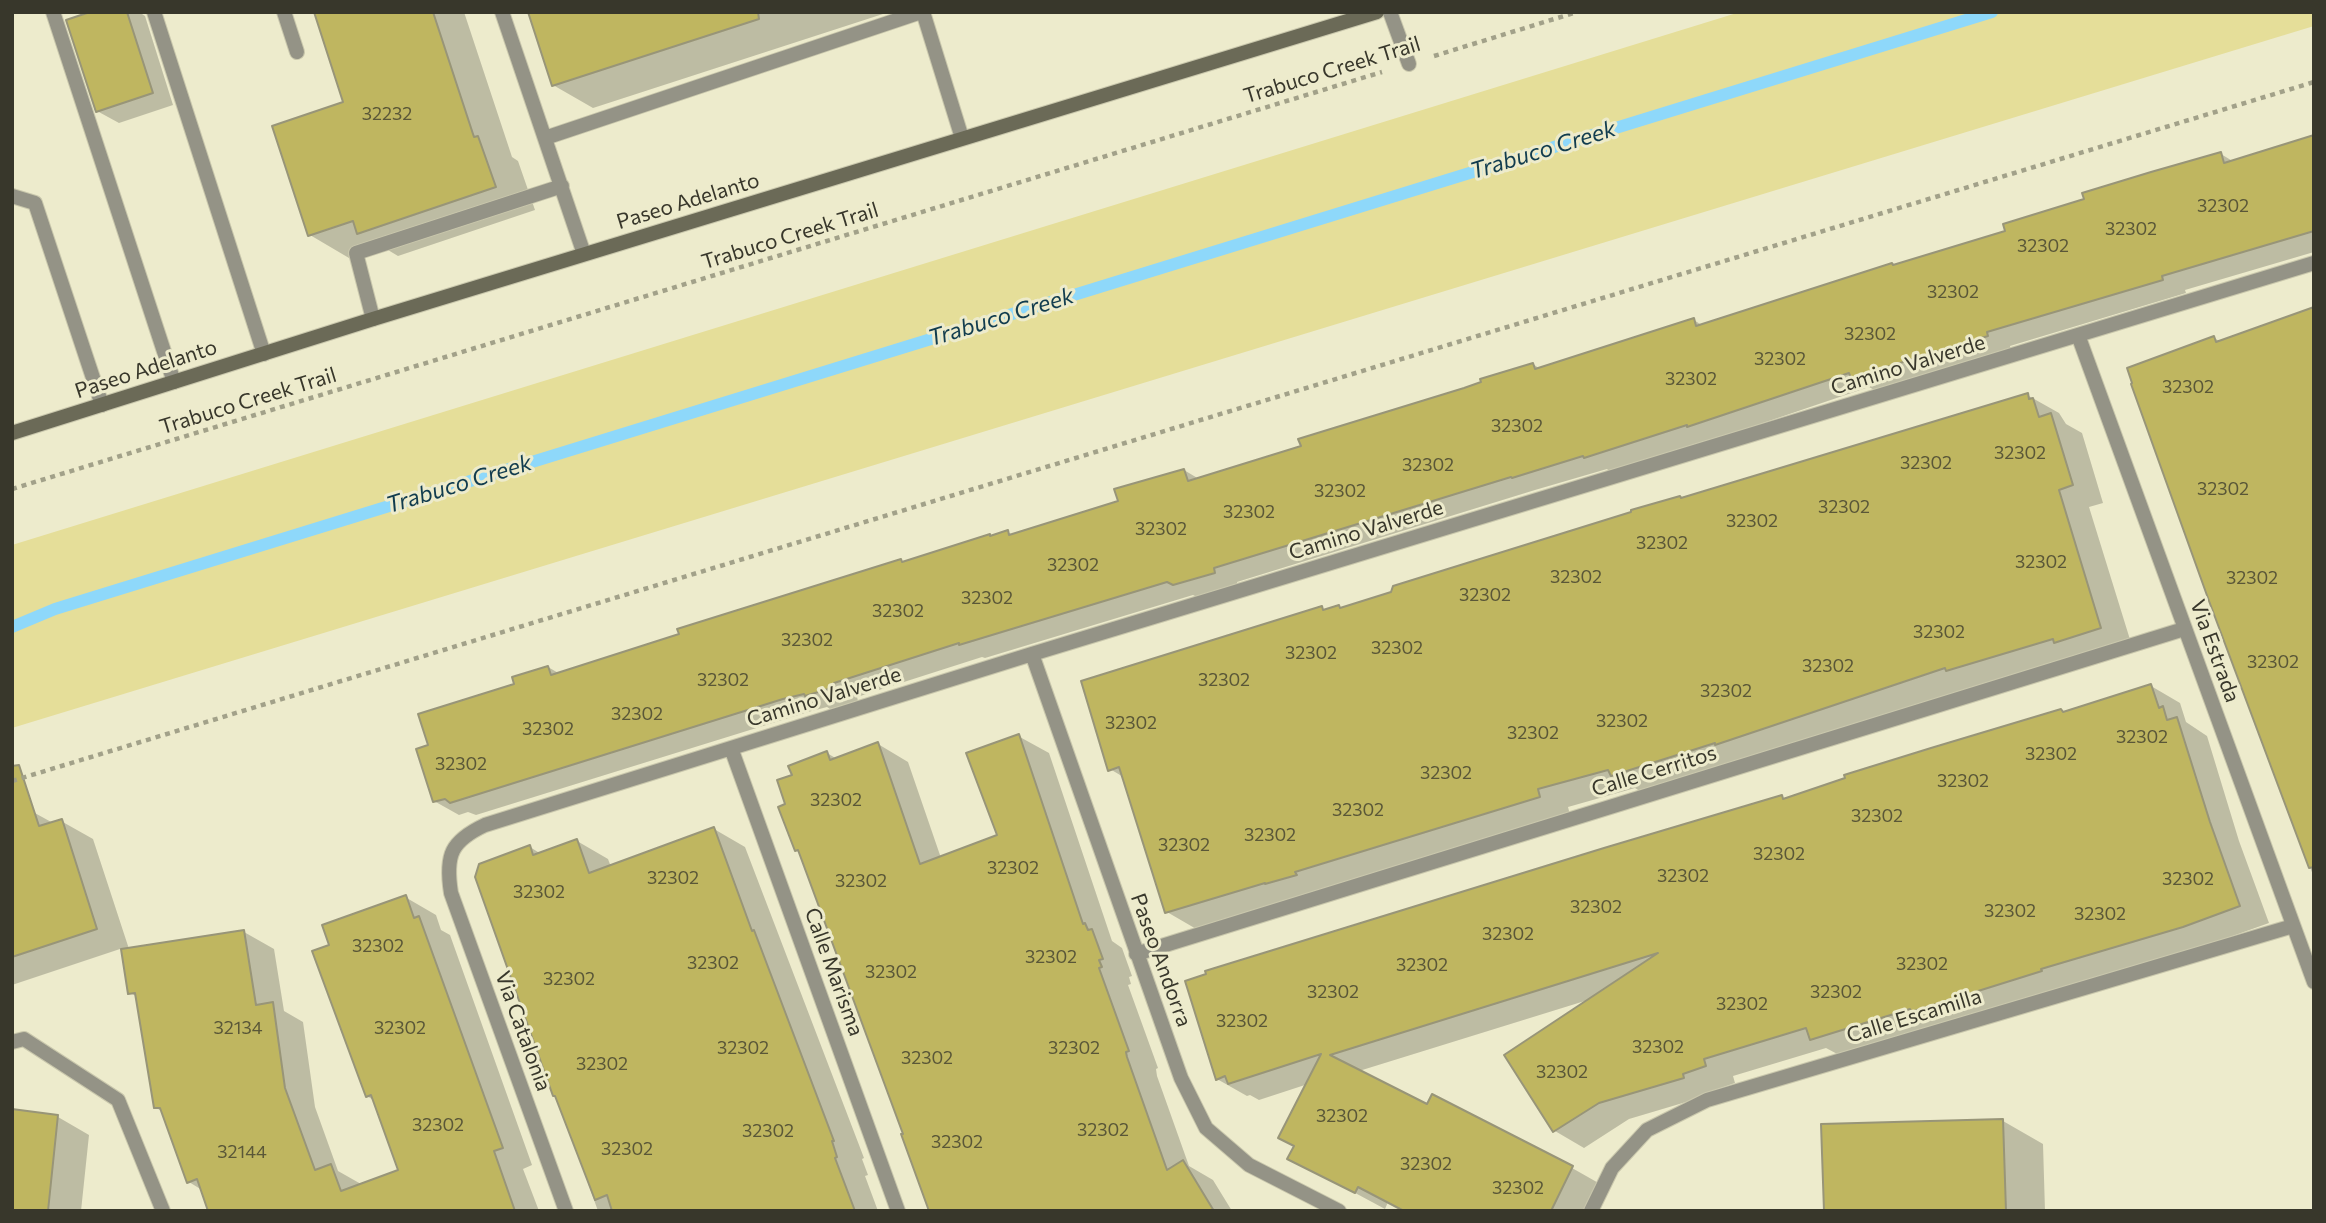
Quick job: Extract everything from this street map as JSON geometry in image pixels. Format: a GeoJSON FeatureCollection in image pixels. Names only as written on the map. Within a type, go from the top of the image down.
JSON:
{"type":"FeatureCollection","features":[{"type":"Feature","properties":{"kind":"street"},"geometry":{"type":"LineString","coordinates":[[54,12],[174,382]]}},
{"type":"Feature","properties":{"kind":"street"},"geometry":{"type":"LineString","coordinates":[[154,12],[264,354]]}},
{"type":"Feature","properties":{"kind":"street"},"geometry":{"type":"LineString","coordinates":[[284,12],[297,52]]}},
{"type":"Feature","properties":{"kind":"street"},"geometry":{"type":"LineString","coordinates":[[502,12],[584,254]]}},
{"type":"Feature","properties":{"kind":"street"},"geometry":{"type":"LineString","coordinates":[[545,138],[922,12],[962,138]]}},
{"type":"Feature","properties":{"kind":"street","name":"Paseo Adelanto"},"geometry":{"type":"LineString","coordinates":[[12,433],[1345,17],[1377,12]]}},
{"type":"Feature","properties":{"kind":"street"},"geometry":{"type":"LineString","coordinates":[[1390,12],[1409,64]]}},
{"type":"Feature","properties":{"kind":"street"},"geometry":{"type":"LineString","coordinates":[[373,319],[356,253],[562,186]]}},
{"type":"Feature","properties":{"kind":"street"},"geometry":{"type":"LineString","coordinates":[[12,196],[35,203],[102,405]]}},
{"type":"Feature","properties":{"kind":"street","name":"Camino Valverde"},"geometry":{"type":"LineString","coordinates":[[449,863],[454,846],[465,834],[485,825],[1032,654],[2314,263]]}},
{"type":"Feature","properties":{"kind":"street","name":"Via Estrada"},"geometry":{"type":"LineString","coordinates":[[2078,335],[2314,982]]}},
{"type":"Feature","properties":{"kind":"street","name":"Calle Cerritos"},"geometry":{"type":"LineString","coordinates":[[1136,954],[2184,629]]}},
{"type":"Feature","properties":{"kind":"street","name":"Paseo Andorra"},"geometry":{"type":"LineString","coordinates":[[1032,654],[1181,1078],[1206,1128],[1249,1165],[1339,1211]]}},
{"type":"Feature","properties":{"kind":"street","name":"Calle Marisma"},"geometry":{"type":"LineString","coordinates":[[730,748],[898,1211]]}},
{"type":"Feature","properties":{"kind":"street","name":"Via Catalonia"},"geometry":{"type":"LineString","coordinates":[[449,863],[451,893],[566,1211]]}},
{"type":"Feature","properties":{"kind":"street","name":"Calle Escamilla"},"geometry":{"type":"LineString","coordinates":[[1591,1211],[1612,1168],[1647,1130],[1707,1100],[2293,926]]}},
{"type":"Feature","properties":{"kind":"street"},"geometry":{"type":"LineString","coordinates":[[12,1042],[24,1039],[118,1100],[163,1211]]}},
{"type":"Feature","properties":{"kind":"path","name":"Trabuco Creek Trail"},"geometry":{"type":"LineString","coordinates":[[12,489],[1577,12]]}},
{"type":"Feature","properties":{"kind":"path"},"geometry":{"type":"LineString","coordinates":[[12,781],[2314,82]]}},
{"type":"Feature","properties":{"kind":"shaded area"},"geometry":{"type":"Polygon","coordinates":[[[1740,12],[2314,12],[2314,26],[12,728],[12,545],[1740,12]]]}},
{"type":"Feature","properties":{"kind":"building"},"geometry":{"type":"Polygon","coordinates":[[[90,12],[127,12],[153,93],[96,112],[66,20],[90,12]]]}},
{"type":"Feature","properties":{"kind":"building"},"geometry":{"type":"Polygon","coordinates":[[[314,12],[433,12],[474,137],[478,136],[496,187],[357,234],[353,221],[308,236],[272,126],[343,102],[314,12]]]}},
{"type":"Feature","properties":{"kind":"building"},"geometry":{"type":"Polygon","coordinates":[[[528,12],[758,12],[759,19],[552,86],[528,12]]]}},
{"type":"Feature","properties":{"kind":"building"},"geometry":{"type":"Polygon","coordinates":[[[2314,135],[2314,231],[2162,276],[2163,280],[1987,332],[1988,336],[1851,378],[1849,373],[1687,427],[1511,477],[1214,568],[1215,573],[1173,585],[1167,582],[959,643],[834,683],[835,687],[783,699],[450,803],[445,799],[433,802],[416,749],[428,745],[418,714],[514,684],[512,677],[548,666],[551,675],[679,634],[677,629],[901,559],[902,562],[1008,530],[1009,535],[1118,501],[1114,489],[1184,469],[1188,481],[1301,446],[1298,439],[1464,388],[1481,382],[1480,379],[1533,363],[1535,369],[1694,318],[1696,326],[1892,263],[1893,265],[2005,231],[2003,224],[2084,199],[2082,193],[2151,172],[2221,152],[2224,163],[2314,135]]]}},
{"type":"Feature","properties":{"kind":"building"},"geometry":{"type":"Polygon","coordinates":[[[2314,307],[2314,867],[2309,868],[2209,601],[2127,368],[2214,336],[2216,342],[2314,307]]]}},
{"type":"Feature","properties":{"kind":"building"},"geometry":{"type":"Polygon","coordinates":[[[2028,393],[2029,399],[2033,398],[2039,417],[2051,413],[2073,485],[2059,490],[2101,628],[2054,643],[2053,639],[1946,671],[1945,668],[1715,745],[1611,776],[1608,770],[1538,789],[1540,797],[1295,872],[1297,875],[1165,913],[1119,767],[1108,771],[1081,681],[1322,606],[1323,610],[1339,605],[1340,608],[1391,592],[1393,586],[1631,510],[1680,496],[1681,498],[2028,393]]]}},
{"type":"Feature","properties":{"kind":"building"},"geometry":{"type":"Polygon","coordinates":[[[2151,684],[2159,708],[2163,706],[2167,720],[2177,717],[2240,906],[2183,927],[2041,969],[2042,971],[1911,1012],[1910,1009],[1810,1040],[1806,1028],[1704,1059],[1706,1066],[1683,1074],[1684,1078],[1599,1103],[1553,1132],[1504,1055],[1658,953],[1330,1055],[1427,1104],[1432,1094],[1573,1166],[1551,1211],[1404,1211],[1358,1187],[1355,1193],[1287,1159],[1294,1146],[1278,1138],[1321,1054],[1228,1084],[1225,1076],[1216,1080],[1185,981],[1206,974],[1205,971],[1782,795],[1783,799],[1845,778],[1844,775],[2151,684]]]}},
{"type":"Feature","properties":{"kind":"building"},"geometry":{"type":"Polygon","coordinates":[[[1019,734],[1083,924],[1085,923],[1088,930],[1092,929],[1103,959],[1099,960],[1102,967],[1099,968],[1167,1170],[1183,1160],[1214,1211],[929,1211],[798,850],[795,851],[778,807],[785,804],[777,780],[792,775],[788,766],[827,751],[830,760],[878,742],[920,864],[997,835],[966,753],[1019,734]]]}},
{"type":"Feature","properties":{"kind":"building"},"geometry":{"type":"Polygon","coordinates":[[[19,765],[39,826],[62,819],[97,929],[12,957],[12,766],[19,765]]]}},
{"type":"Feature","properties":{"kind":"building"},"geometry":{"type":"Polygon","coordinates":[[[714,827],[834,1141],[835,1158],[855,1211],[612,1211],[607,1195],[595,1200],[553,1096],[475,877],[479,864],[530,845],[533,855],[577,839],[589,873],[714,827]]]}},
{"type":"Feature","properties":{"kind":"building"},"geometry":{"type":"Polygon","coordinates":[[[406,895],[414,918],[419,916],[503,1148],[494,1151],[515,1211],[208,1211],[197,1179],[187,1183],[160,1108],[154,1108],[135,993],[128,994],[121,949],[244,930],[256,1005],[273,1002],[285,1088],[315,1170],[331,1164],[341,1191],[398,1170],[371,1095],[366,1097],[312,951],[329,945],[322,925],[406,895]]]}},
{"type":"Feature","properties":{"kind":"building"},"geometry":{"type":"Polygon","coordinates":[[[12,1109],[58,1115],[48,1211],[12,1211],[12,1109]]]}},
{"type":"Feature","properties":{"kind":"building"},"geometry":{"type":"Polygon","coordinates":[[[2003,1119],[2006,1211],[1824,1211],[1821,1124],[2003,1119]]]}},
{"type":"Feature","properties":{"kind":"waterway","name":"Trabuco Creek"},"geometry":{"type":"LineString","coordinates":[[12,627],[55,609],[1992,12]]}}]}
